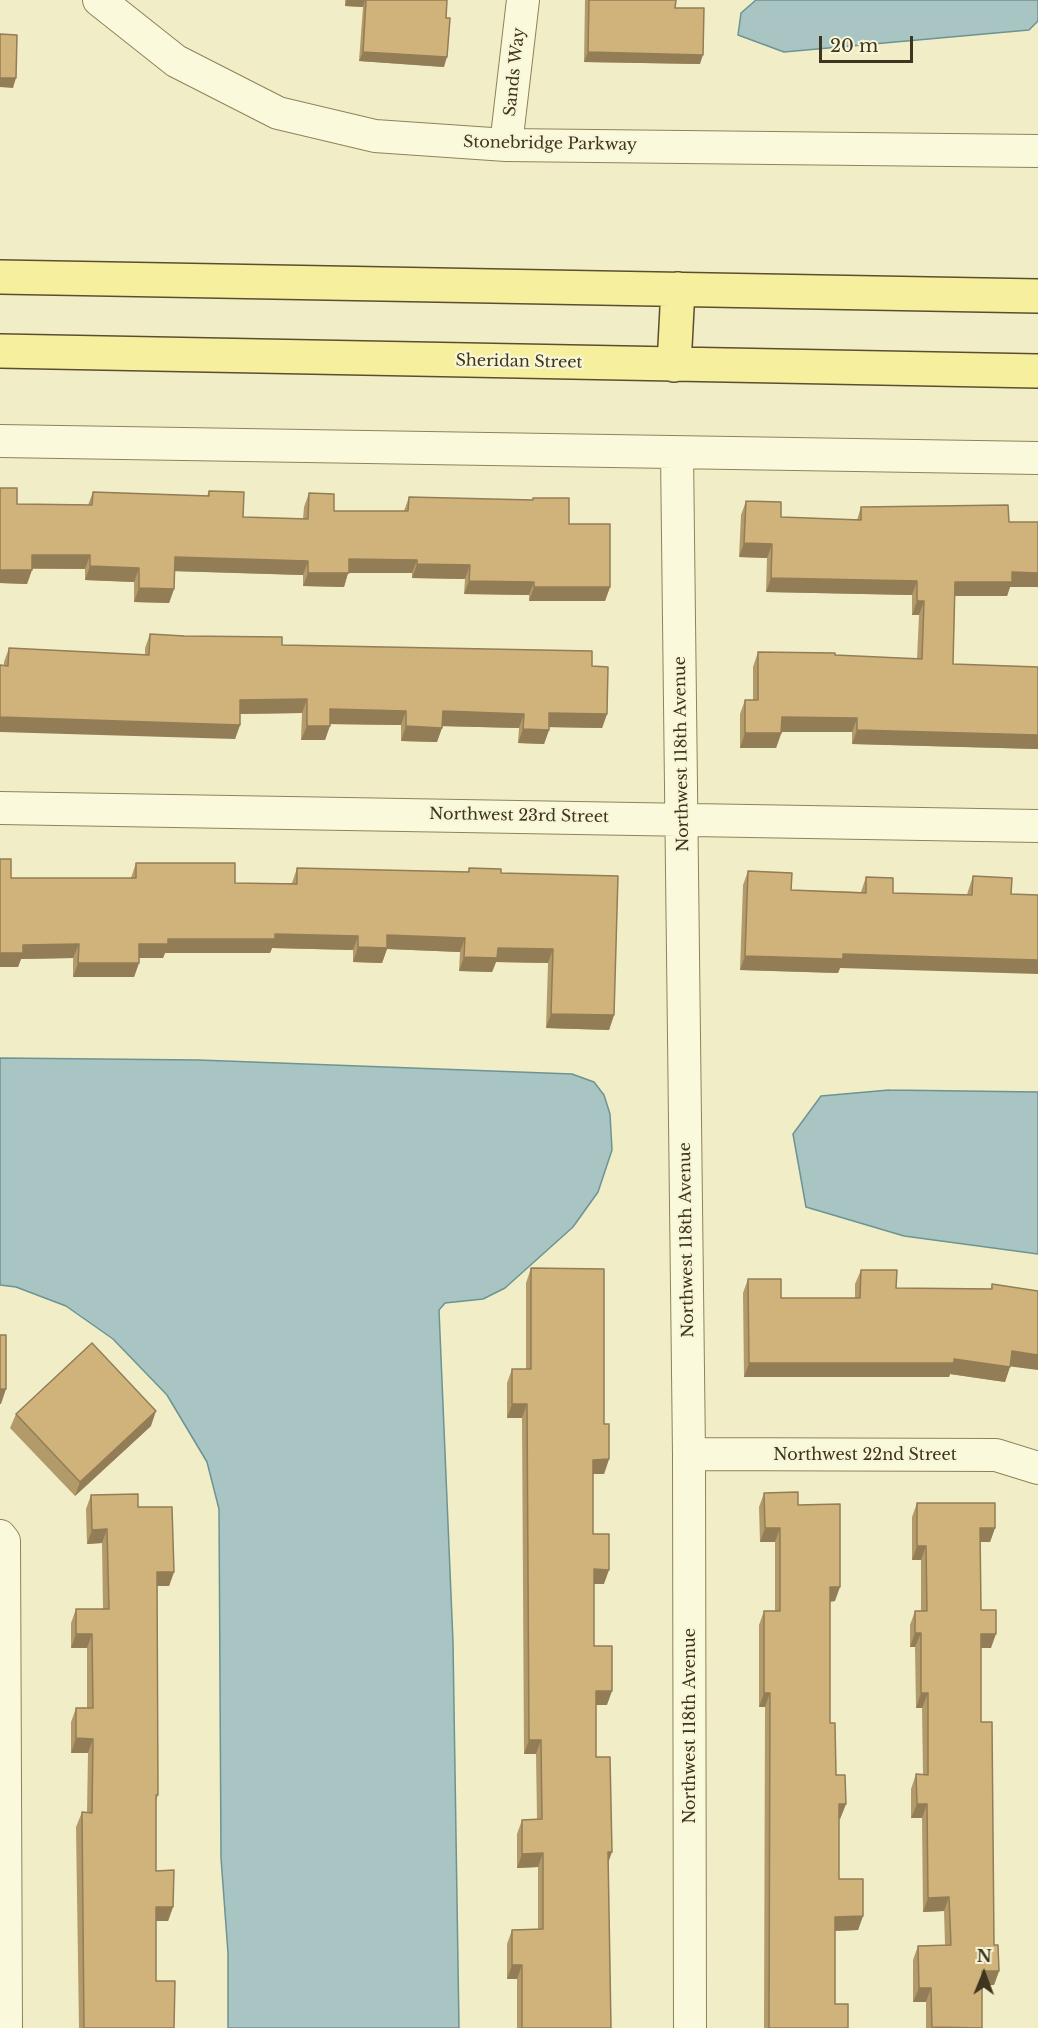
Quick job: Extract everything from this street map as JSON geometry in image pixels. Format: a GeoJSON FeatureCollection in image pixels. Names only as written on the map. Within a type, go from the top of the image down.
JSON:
{"type":"FeatureCollection","features":[{"type":"Feature","properties":{"kind":"main road"},"geometry":{"type":"LineString","coordinates":[[0,277],[1038,296]]}},
{"type":"Feature","properties":{"kind":"main road"},"geometry":{"type":"LineString","coordinates":[[674,365],[678,289]]}},
{"type":"Feature","properties":{"kind":"main road","name":"Sheridan Street"},"geometry":{"type":"LineString","coordinates":[[0,351],[1038,371]]}},
{"type":"Feature","properties":{"kind":"street","name":"Stonebridge Parkway"},"geometry":{"type":"LineString","coordinates":[[99,0],[176,61],[278,113],[375,136],[507,145],[1038,151]]}},
{"type":"Feature","properties":{"kind":"street","name":"Sands Way"},"geometry":{"type":"LineString","coordinates":[[507,145],[523,0]]}},
{"type":"Feature","properties":{"kind":"street"},"geometry":{"type":"LineString","coordinates":[[0,441],[1038,458]]}},
{"type":"Feature","properties":{"kind":"street","name":"Northwest 118th Avenue"},"geometry":{"type":"LineString","coordinates":[[677,453],[689,1454],[690,2028]]}},
{"type":"Feature","properties":{"kind":"street","name":"Northwest 23rd Street"},"geometry":{"type":"LineString","coordinates":[[0,808],[1038,826]]}},
{"type":"Feature","properties":{"kind":"street","name":"Northwest 22nd Street"},"geometry":{"type":"LineString","coordinates":[[689,1454],[996,1455],[1038,1468]]}},
{"type":"Feature","properties":{"kind":"street"},"geometry":{"type":"LineString","coordinates":[[0,1536],[4,1541],[3,1866],[6,2028]]}},
{"type":"Feature","properties":{"kind":"water"},"geometry":{"type":"Polygon","coordinates":[[[756,0],[1038,0],[1038,21],[1029,30],[784,52],[738,35],[741,13],[756,0]]]}},
{"type":"Feature","properties":{"kind":"water"},"geometry":{"type":"Polygon","coordinates":[[[0,1058],[199,1060],[572,1074],[594,1082],[604,1095],[610,1114],[612,1150],[598,1192],[573,1227],[505,1288],[483,1299],[445,1303],[439,1310],[453,1642],[459,2028],[228,2028],[228,1953],[221,1858],[219,1509],[207,1462],[167,1395],[113,1339],[66,1306],[16,1287],[0,1285],[0,1058]]]}},
{"type":"Feature","properties":{"kind":"water"},"geometry":{"type":"Polygon","coordinates":[[[889,1090],[1038,1092],[1038,1254],[904,1236],[806,1207],[793,1134],[821,1096],[889,1090]]]}},
{"type":"Feature","properties":{"kind":"building"},"geometry":{"type":"Polygon","coordinates":[[[366,0],[447,0],[446,18],[450,18],[447,57],[363,52],[366,0]]]}},
{"type":"Feature","properties":{"kind":"building"},"geometry":{"type":"Polygon","coordinates":[[[589,0],[676,0],[675,8],[704,8],[703,55],[588,52],[589,0]]]}},
{"type":"Feature","properties":{"kind":"building"},"geometry":{"type":"Polygon","coordinates":[[[0,34],[17,35],[16,78],[0,78],[0,34]]]}},
{"type":"Feature","properties":{"kind":"building"},"geometry":{"type":"Polygon","coordinates":[[[0,488],[17,488],[17,504],[92,505],[93,492],[209,496],[209,491],[244,492],[243,517],[308,519],[309,493],[334,494],[334,511],[408,511],[409,497],[533,500],[533,498],[569,498],[569,524],[610,524],[610,587],[534,587],[534,582],[469,581],[470,565],[417,564],[417,560],[349,559],[349,573],[308,573],[308,561],[175,557],[174,589],[139,588],[139,568],[90,566],[90,555],[32,555],[32,570],[0,570],[0,488]]]}},
{"type":"Feature","properties":{"kind":"building"},"geometry":{"type":"Polygon","coordinates":[[[746,501],[781,502],[781,517],[861,520],[861,507],[1008,505],[1009,522],[1038,522],[1038,573],[1012,572],[1012,582],[955,582],[953,664],[1038,667],[1038,735],[857,730],[857,718],[782,717],[781,733],[745,733],[745,700],[758,700],[758,652],[835,653],[835,655],[922,659],[924,601],[917,601],[917,581],[771,578],[772,544],[744,543],[746,501]]]}},
{"type":"Feature","properties":{"kind":"building"},"geometry":{"type":"Polygon","coordinates":[[[150,634],[282,637],[282,645],[592,651],[592,666],[608,667],[607,714],[549,713],[549,730],[523,729],[524,714],[443,711],[442,728],[406,726],[406,711],[330,709],[330,726],[307,726],[307,699],[240,700],[240,725],[0,717],[0,665],[8,666],[9,648],[149,655],[150,634]]]}},
{"type":"Feature","properties":{"kind":"building"},"geometry":{"type":"Polygon","coordinates":[[[0,859],[11,859],[11,878],[136,878],[136,863],[235,863],[235,883],[297,884],[297,868],[469,872],[469,868],[501,869],[501,873],[618,876],[614,1015],[551,1014],[553,949],[498,948],[497,958],[464,957],[465,938],[387,935],[387,948],[358,947],[358,936],[275,934],[275,939],[168,939],[168,944],[139,944],[139,963],[78,963],[79,944],[23,945],[23,953],[0,953],[0,859]]]}},
{"type":"Feature","properties":{"kind":"building"},"geometry":{"type":"Polygon","coordinates":[[[748,871],[792,873],[791,890],[866,893],[866,877],[893,878],[893,893],[972,895],[973,876],[1012,878],[1011,894],[1038,895],[1038,960],[843,954],[843,959],[745,956],[748,871]]]}},
{"type":"Feature","properties":{"kind":"building"},"geometry":{"type":"Polygon","coordinates":[[[531,1268],[604,1269],[604,1424],[609,1424],[609,1459],[593,1460],[593,1534],[609,1534],[609,1570],[594,1569],[594,1646],[612,1646],[612,1691],[596,1691],[596,1757],[610,1757],[612,1852],[608,1852],[611,2028],[522,2028],[522,1965],[512,1965],[512,1930],[543,1929],[543,1853],[522,1854],[522,1820],[542,1819],[541,1740],[529,1740],[527,1404],[512,1404],[512,1369],[531,1369],[531,1268]]]}},
{"type":"Feature","properties":{"kind":"building"},"geometry":{"type":"Polygon","coordinates":[[[861,1270],[897,1270],[896,1288],[992,1289],[992,1284],[1038,1291],[1038,1355],[1012,1351],[1010,1367],[954,1359],[954,1363],[749,1363],[748,1279],[781,1279],[781,1298],[860,1298],[861,1270]]]}},
{"type":"Feature","properties":{"kind":"building"},"geometry":{"type":"Polygon","coordinates":[[[0,1335],[6,1335],[6,1389],[0,1389],[0,1335]]]}},
{"type":"Feature","properties":{"kind":"building"},"geometry":{"type":"Polygon","coordinates":[[[92,1343],[156,1411],[80,1482],[16,1414],[92,1343]]]}},
{"type":"Feature","properties":{"kind":"building"},"geometry":{"type":"Polygon","coordinates":[[[798,1492],[798,1505],[840,1504],[840,1587],[830,1587],[830,1723],[835,1723],[836,1775],[845,1775],[846,1804],[839,1804],[839,1879],[863,1879],[863,1916],[835,1917],[835,2004],[848,2004],[848,2028],[769,2028],[770,1693],[764,1693],[764,1611],[780,1611],[780,1528],[765,1528],[764,1493],[798,1492]]]}},
{"type":"Feature","properties":{"kind":"building"},"geometry":{"type":"Polygon","coordinates":[[[138,1494],[138,1507],[172,1507],[174,1572],[157,1572],[156,1871],[174,1870],[173,1907],[156,1907],[156,1981],[175,1981],[174,2028],[84,2028],[82,1812],[92,1813],[93,1739],[76,1738],[76,1708],[93,1708],[92,1634],[76,1634],[76,1609],[109,1609],[107,1529],[92,1530],[91,1495],[138,1494]]]}},
{"type":"Feature","properties":{"kind":"building"},"geometry":{"type":"Polygon","coordinates":[[[917,1503],[995,1503],[995,1528],[980,1528],[981,1610],[996,1610],[996,1634],[981,1634],[981,1722],[992,1722],[994,1945],[998,1945],[999,1971],[982,1971],[982,2028],[932,2027],[931,1988],[919,1988],[918,1946],[951,1945],[949,1897],[928,1898],[927,1804],[917,1804],[916,1774],[928,1775],[928,1693],[921,1693],[921,1633],[915,1633],[915,1611],[927,1611],[926,1546],[917,1546],[917,1503]]]}}]}
